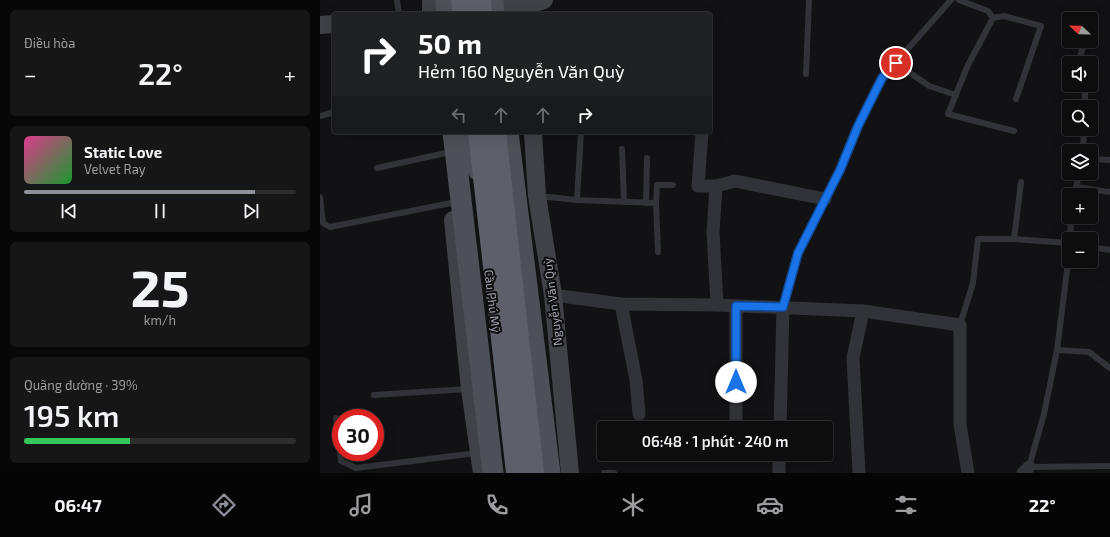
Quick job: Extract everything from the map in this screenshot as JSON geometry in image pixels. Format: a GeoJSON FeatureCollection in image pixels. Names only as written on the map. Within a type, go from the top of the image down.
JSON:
{"type":"FeatureCollection","features":[{"type":"Feature","properties":{"kind":"highway"},"geometry":{"type":"LineString","coordinates":[[480,0],[481,12]]}},
{"type":"Feature","properties":{"kind":"highway","name":"Cầu Phú Mỹ"},"geometry":{"type":"LineString","coordinates":[[479,134],[517,473]]}},
{"type":"Feature","properties":{"kind":"highway","name":"Cầu Phú Mỹ"},"geometry":{"type":"LineString","coordinates":[[495,134],[533,473]]}},
{"type":"Feature","properties":{"kind":"main road"},"geometry":{"type":"LineString","coordinates":[[488,0],[491,12]]}},
{"type":"Feature","properties":{"kind":"main road"},"geometry":{"type":"LineString","coordinates":[[493,0],[494,12]]}},
{"type":"Feature","properties":{"kind":"main road","name":"Cầu Phú Mỹ"},"geometry":{"type":"LineString","coordinates":[[453,134],[493,473]]}},
{"type":"Feature","properties":{"kind":"main road","name":"Cầu Phú Mỹ"},"geometry":{"type":"LineString","coordinates":[[465,134],[477,160],[512,473]]}},
{"type":"Feature","properties":{"kind":"main road"},"geometry":{"type":"LineString","coordinates":[[508,134],[507,174],[541,473]]}},
{"type":"Feature","properties":{"kind":"main road"},"geometry":{"type":"LineString","coordinates":[[508,134],[550,473]]}},
{"type":"Feature","properties":{"kind":"street"},"geometry":{"type":"LineString","coordinates":[[447,7],[519,7],[544,0]]}},
{"type":"Feature","properties":{"kind":"street"},"geometry":{"type":"LineString","coordinates":[[320,25],[332,24]]}},
{"type":"Feature","properties":{"kind":"street"},"geometry":{"type":"LineString","coordinates":[[444,134],[470,389],[482,473]]}},
{"type":"Feature","properties":{"kind":"street","name":"Nguyễn Văn Quỳ"},"geometry":{"type":"LineString","coordinates":[[533,134],[537,196],[553,295],[570,473]]}},
{"type":"Feature","properties":{"kind":"street"},"geometry":{"type":"LineString","coordinates":[[702,134],[698,186],[716,186],[735,181],[825,199]]}},
{"type":"Feature","properties":{"kind":"street"},"geometry":{"type":"LineString","coordinates":[[716,186],[713,232],[716,305]]}},
{"type":"Feature","properties":{"kind":"street"},"geometry":{"type":"LineString","coordinates":[[553,295],[621,304],[716,305],[863,311],[960,325],[960,424],[968,473]]}},
{"type":"Feature","properties":{"kind":"street"},"geometry":{"type":"LineString","coordinates":[[621,304],[636,380],[639,414]]}},
{"type":"Feature","properties":{"kind":"street"},"geometry":{"type":"LineString","coordinates":[[736,306],[736,421]]}},
{"type":"Feature","properties":{"kind":"street"},"geometry":{"type":"LineString","coordinates":[[780,421],[783,307]]}},
{"type":"Feature","properties":{"kind":"street"},"geometry":{"type":"LineString","coordinates":[[859,473],[853,358],[863,311]]}},
{"type":"Feature","properties":{"kind":"street"},"geometry":{"type":"LineString","coordinates":[[779,461],[779,473]]}},
{"type":"Feature","properties":{"kind":"lane"},"geometry":{"type":"LineString","coordinates":[[397,0],[399,12]]}},
{"type":"Feature","properties":{"kind":"lane"},"geometry":{"type":"LineString","coordinates":[[806,74],[809,0]]}},
{"type":"Feature","properties":{"kind":"lane"},"geometry":{"type":"LineString","coordinates":[[783,307],[798,253],[840,170],[858,126],[882,78],[951,0]]}},
{"type":"Feature","properties":{"kind":"lane"},"geometry":{"type":"LineString","coordinates":[[959,0],[988,11],[993,18]]}},
{"type":"Feature","properties":{"kind":"lane"},"geometry":{"type":"LineString","coordinates":[[993,18],[1004,16],[1041,26],[1016,98]]}},
{"type":"Feature","properties":{"kind":"lane"},"geometry":{"type":"LineString","coordinates":[[993,18],[968,65],[948,114],[1014,131]]}},
{"type":"Feature","properties":{"kind":"lane"},"geometry":{"type":"LineString","coordinates":[[896,63],[929,86],[956,95]]}},
{"type":"Feature","properties":{"kind":"lane"},"geometry":{"type":"LineString","coordinates":[[320,116],[332,113]]}},
{"type":"Feature","properties":{"kind":"lane"},"geometry":{"type":"LineString","coordinates":[[577,200],[581,134]]}},
{"type":"Feature","properties":{"kind":"lane"},"geometry":{"type":"LineString","coordinates":[[622,148],[624,202]]}},
{"type":"Feature","properties":{"kind":"lane"},"geometry":{"type":"LineString","coordinates":[[377,168],[446,153]]}},
{"type":"Feature","properties":{"kind":"lane"},"geometry":{"type":"LineString","coordinates":[[646,158],[646,203]]}},
{"type":"Feature","properties":{"kind":"lane"},"geometry":{"type":"LineString","coordinates":[[1098,159],[1110,160]]}},
{"type":"Feature","properties":{"kind":"lane"},"geometry":{"type":"LineString","coordinates":[[1078,180],[1076,187],[1110,192]]}},
{"type":"Feature","properties":{"kind":"lane"},"geometry":{"type":"LineString","coordinates":[[1014,239],[1022,182]]}},
{"type":"Feature","properties":{"kind":"lane"},"geometry":{"type":"LineString","coordinates":[[658,252],[656,203],[657,185],[673,185]]}},
{"type":"Feature","properties":{"kind":"lane"},"geometry":{"type":"LineString","coordinates":[[537,196],[577,200],[656,203]]}},
{"type":"Feature","properties":{"kind":"lane"},"geometry":{"type":"LineString","coordinates":[[320,197],[323,223],[330,227],[451,203]]}},
{"type":"Feature","properties":{"kind":"lane"},"geometry":{"type":"LineString","coordinates":[[960,325],[973,283],[978,240],[1014,239],[1062,242]]}},
{"type":"Feature","properties":{"kind":"lane"},"geometry":{"type":"LineString","coordinates":[[1098,247],[1110,250]]}},
{"type":"Feature","properties":{"kind":"lane"},"geometry":{"type":"LineString","coordinates":[[1067,268],[1057,350],[1044,414],[1026,470],[1100,470],[1110,466]]}},
{"type":"Feature","properties":{"kind":"lane"},"geometry":{"type":"LineString","coordinates":[[1057,350],[1089,352],[1110,368]]}},
{"type":"Feature","properties":{"kind":"lane"},"geometry":{"type":"LineString","coordinates":[[374,395],[470,389]]}},
{"type":"Feature","properties":{"kind":"lane"},"geometry":{"type":"LineString","coordinates":[[341,461],[356,468],[478,453]]}},
{"type":"Feature","properties":{"kind":"lane"},"geometry":{"type":"LineString","coordinates":[[604,473],[614,473]]}},
{"type":"Feature","properties":{"kind":"route"},"geometry":{"type":"LineString","coordinates":[[736,382],[736,306],[783,307],[798,253],[840,170],[858,126],[882,78],[896,63]]}}]}
